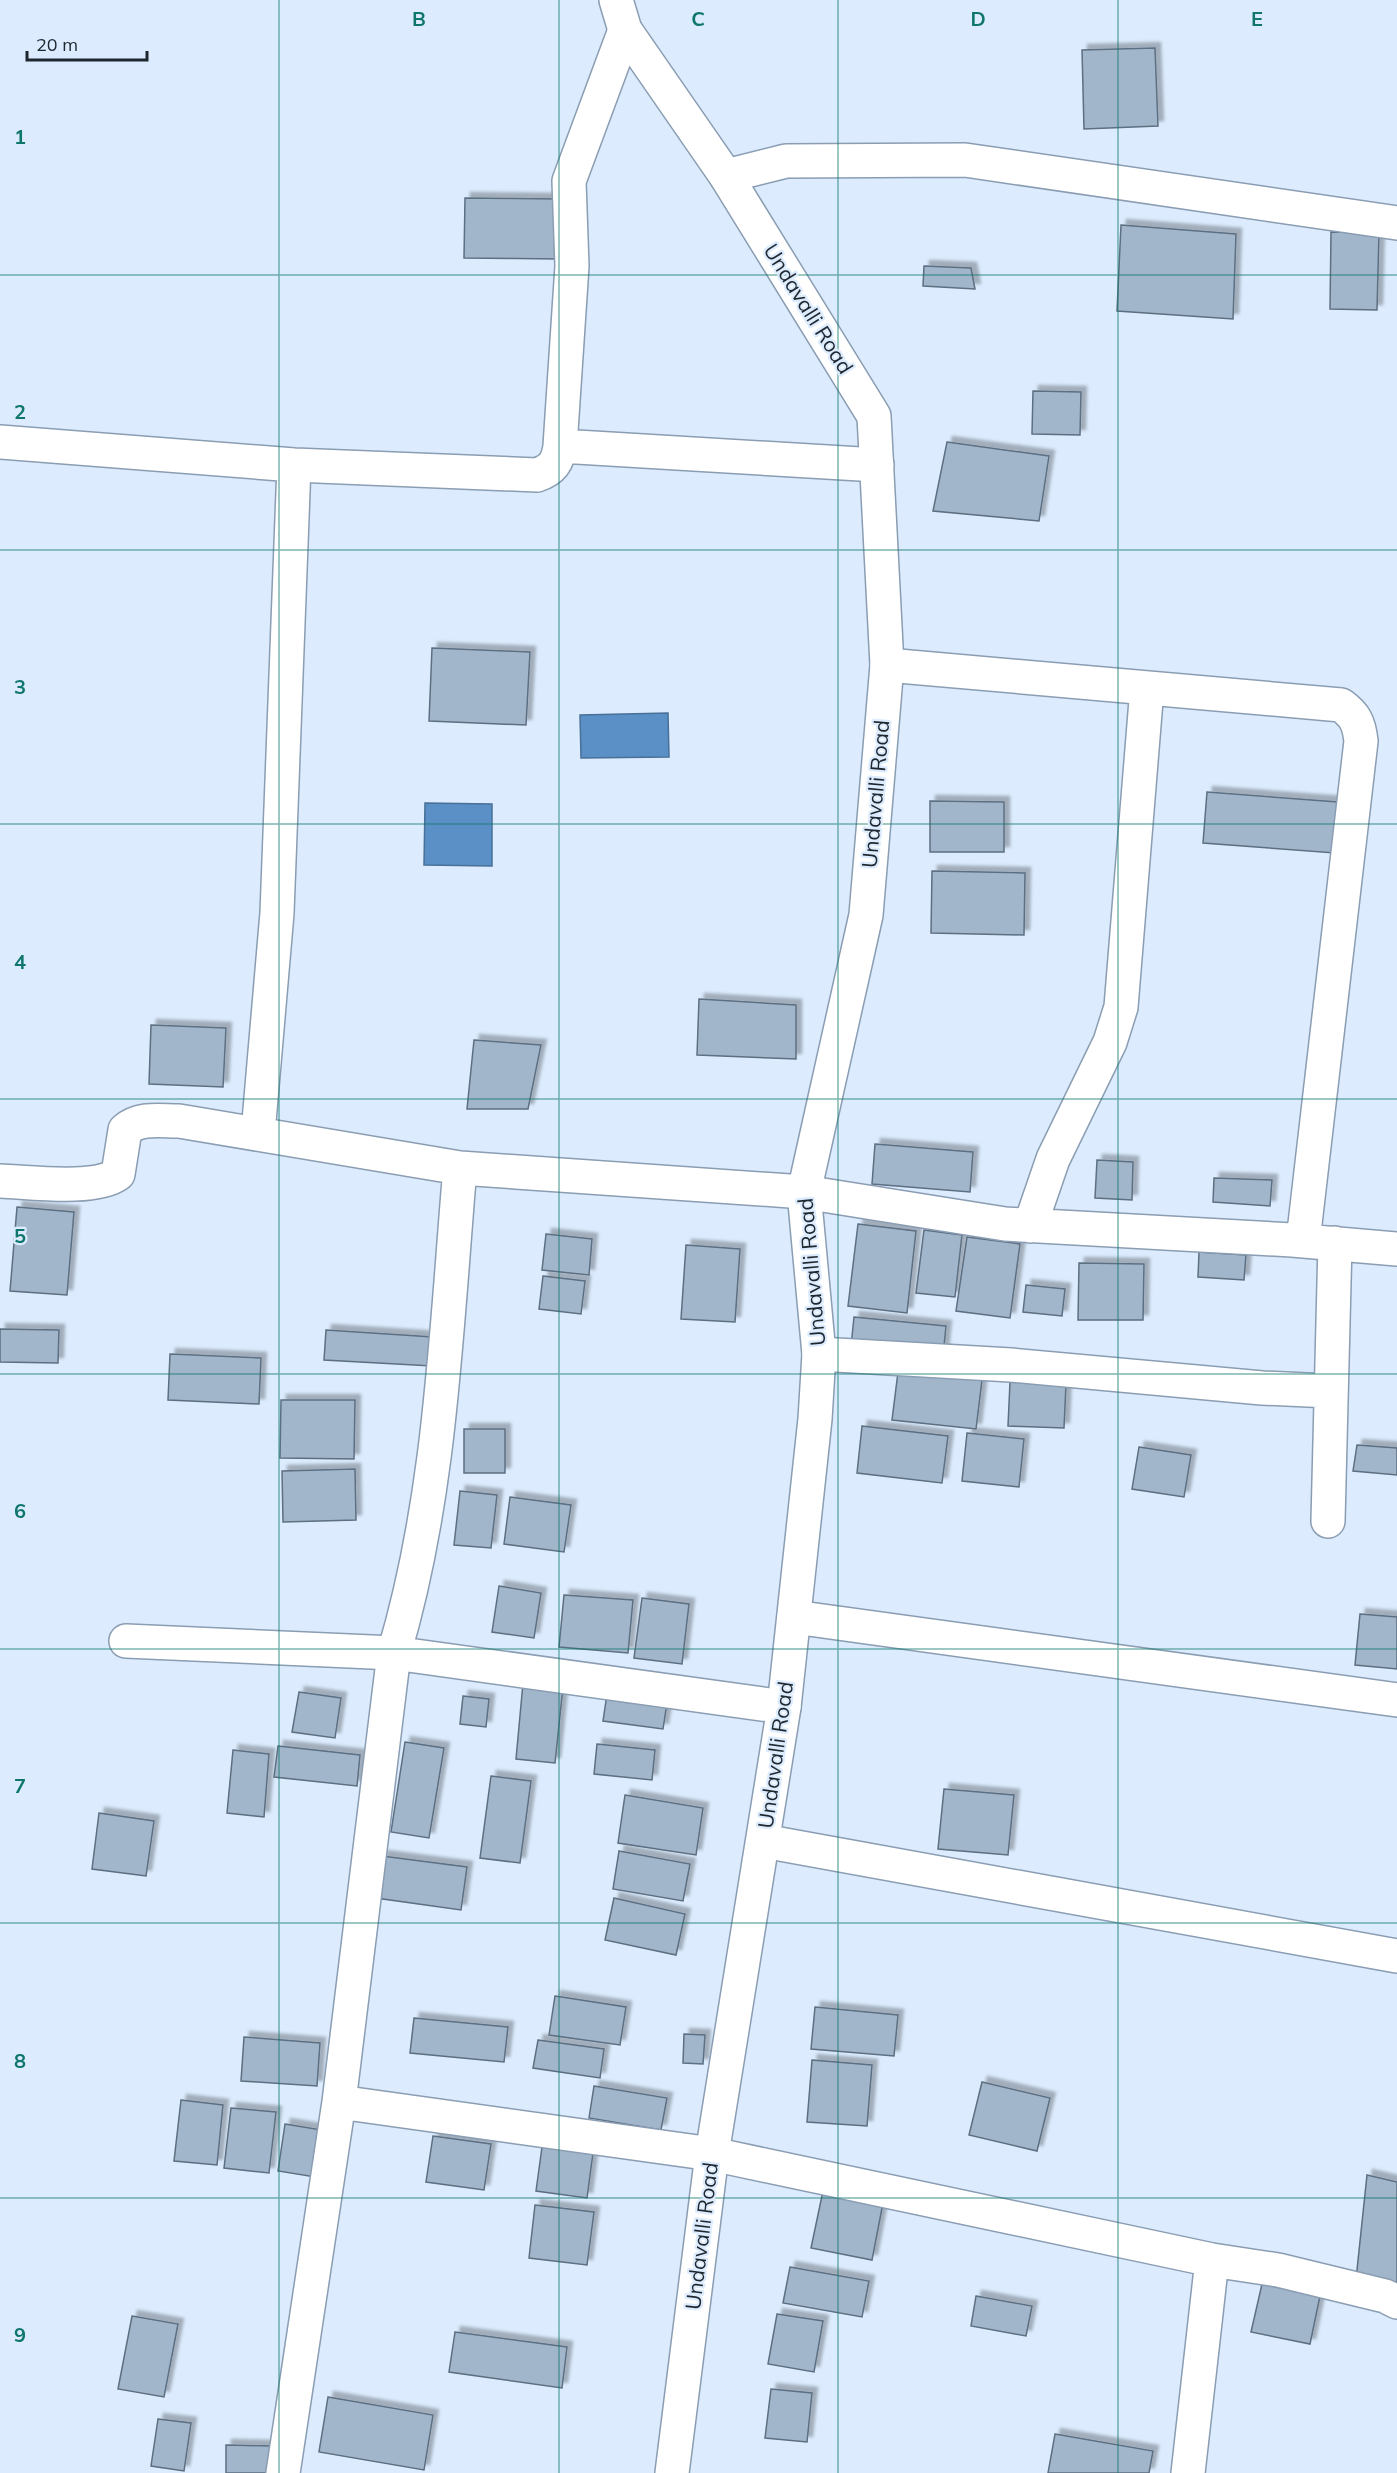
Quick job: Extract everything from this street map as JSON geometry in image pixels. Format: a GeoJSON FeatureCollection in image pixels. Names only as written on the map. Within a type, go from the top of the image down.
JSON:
{"type":"FeatureCollection","features":[{"type":"Feature","properties":{"kind":"street","name":"Undavalli Road"},"geometry":{"type":"LineString","coordinates":[[621,15],[726,176],[874,416],[887,665],[866,915],[804,1192],[819,1354],[816,1419],[784,1707],[712,2154],[672,2473]]}},
{"type":"Feature","properties":{"kind":"street"},"geometry":{"type":"LineString","coordinates":[[0,442],[294,465],[537,475],[545,472],[557,462],[560,446],[572,266],[569,181],[621,15]]}},
{"type":"Feature","properties":{"kind":"street"},"geometry":{"type":"LineString","coordinates":[[726,176],[786,161],[965,160],[1397,223]]}},
{"type":"Feature","properties":{"kind":"street"},"geometry":{"type":"LineString","coordinates":[[560,446],[877,465]]}},
{"type":"Feature","properties":{"kind":"street"},"geometry":{"type":"LineString","coordinates":[[258,1133],[277,913],[294,465]]}},
{"type":"Feature","properties":{"kind":"street"},"geometry":{"type":"LineString","coordinates":[[887,665],[1341,705],[1353,714],[1360,726],[1361,741],[1303,1241]]}},
{"type":"Feature","properties":{"kind":"street"},"geometry":{"type":"LineString","coordinates":[[1030,1226],[1053,1159],[1110,1042],[1121,1007],[1147,688]]}},
{"type":"Feature","properties":{"kind":"street"},"geometry":{"type":"LineString","coordinates":[[0,1182],[83,1184],[110,1180],[118,1174],[125,1130],[133,1123],[142,1120],[179,1120],[460,1168],[804,1192],[1005,1224],[1303,1241],[1397,1249]]}},
{"type":"Feature","properties":{"kind":"street"},"geometry":{"type":"LineString","coordinates":[[283,2473],[339,2102],[394,1653],[410,1602],[434,1467],[460,1168]]}},
{"type":"Feature","properties":{"kind":"street"},"geometry":{"type":"LineString","coordinates":[[1328,1521],[1335,1244]]}},
{"type":"Feature","properties":{"kind":"street"},"geometry":{"type":"LineString","coordinates":[[819,1354],[1011,1365],[1262,1388],[1330,1391]]}},
{"type":"Feature","properties":{"kind":"street"},"geometry":{"type":"LineString","coordinates":[[794,1617],[1397,1700]]}},
{"type":"Feature","properties":{"kind":"street"},"geometry":{"type":"LineString","coordinates":[[126,1641],[394,1653],[784,1707]]}},
{"type":"Feature","properties":{"kind":"street"},"geometry":{"type":"LineString","coordinates":[[763,1841],[1397,1956]]}},
{"type":"Feature","properties":{"kind":"street"},"geometry":{"type":"LineString","coordinates":[[339,2102],[712,2154],[1212,2260],[1278,2270],[1385,2296],[1397,2302]]}},
{"type":"Feature","properties":{"kind":"street"},"geometry":{"type":"LineString","coordinates":[[1188,2473],[1212,2260]]}},
{"type":"Feature","properties":{"kind":"water"},"geometry":{"type":"Polygon","coordinates":[[[668,713],[669,757],[581,758],[580,715],[668,713]]]}},
{"type":"Feature","properties":{"kind":"water"},"geometry":{"type":"Polygon","coordinates":[[[425,803],[492,804],[492,866],[424,865],[425,803]]]}},
{"type":"Feature","properties":{"kind":"building"},"geometry":{"type":"Polygon","coordinates":[[[1155,48],[1158,126],[1084,129],[1082,50],[1155,48]]]}},
{"type":"Feature","properties":{"kind":"building"},"geometry":{"type":"Polygon","coordinates":[[[465,198],[559,199],[558,259],[464,258],[465,198]]]}},
{"type":"Feature","properties":{"kind":"building"},"geometry":{"type":"Polygon","coordinates":[[[1121,225],[1236,234],[1233,319],[1117,311],[1121,225]]]}},
{"type":"Feature","properties":{"kind":"building"},"geometry":{"type":"Polygon","coordinates":[[[1331,232],[1379,233],[1377,310],[1330,309],[1331,232]]]}},
{"type":"Feature","properties":{"kind":"building"},"geometry":{"type":"Polygon","coordinates":[[[924,266],[971,268],[975,289],[923,286],[924,266]]]}},
{"type":"Feature","properties":{"kind":"building"},"geometry":{"type":"Polygon","coordinates":[[[1033,391],[1081,392],[1080,435],[1032,434],[1033,391]]]}},
{"type":"Feature","properties":{"kind":"building"},"geometry":{"type":"Polygon","coordinates":[[[947,442],[1049,456],[1039,521],[933,511],[947,442]]]}},
{"type":"Feature","properties":{"kind":"building"},"geometry":{"type":"Polygon","coordinates":[[[432,648],[530,652],[526,725],[429,721],[432,648]]]}},
{"type":"Feature","properties":{"kind":"building"},"geometry":{"type":"Polygon","coordinates":[[[1207,792],[1338,802],[1335,853],[1203,843],[1207,792]]]}},
{"type":"Feature","properties":{"kind":"building"},"geometry":{"type":"Polygon","coordinates":[[[930,801],[1004,802],[1004,852],[930,852],[930,801]]]}},
{"type":"Feature","properties":{"kind":"building"},"geometry":{"type":"Polygon","coordinates":[[[932,871],[1025,873],[1024,935],[931,933],[932,871]]]}},
{"type":"Feature","properties":{"kind":"building"},"geometry":{"type":"Polygon","coordinates":[[[699,999],[796,1005],[796,1059],[697,1055],[699,999]]]}},
{"type":"Feature","properties":{"kind":"building"},"geometry":{"type":"Polygon","coordinates":[[[151,1025],[226,1028],[223,1087],[149,1084],[151,1025]]]}},
{"type":"Feature","properties":{"kind":"building"},"geometry":{"type":"Polygon","coordinates":[[[474,1040],[541,1045],[528,1109],[467,1109],[474,1040]]]}},
{"type":"Feature","properties":{"kind":"building"},"geometry":{"type":"Polygon","coordinates":[[[875,1144],[973,1152],[970,1192],[872,1184],[875,1144]]]}},
{"type":"Feature","properties":{"kind":"building"},"geometry":{"type":"Polygon","coordinates":[[[1097,1160],[1133,1162],[1132,1200],[1095,1198],[1097,1160]]]}},
{"type":"Feature","properties":{"kind":"building"},"geometry":{"type":"Polygon","coordinates":[[[1214,1178],[1272,1180],[1270,1206],[1213,1202],[1214,1178]]]}},
{"type":"Feature","properties":{"kind":"building"},"geometry":{"type":"Polygon","coordinates":[[[17,1207],[74,1212],[67,1295],[10,1291],[17,1207]]]}},
{"type":"Feature","properties":{"kind":"building"},"geometry":{"type":"Polygon","coordinates":[[[858,1224],[916,1231],[907,1313],[848,1306],[858,1224]]]}},
{"type":"Feature","properties":{"kind":"building"},"geometry":{"type":"Polygon","coordinates":[[[924,1230],[962,1235],[955,1297],[916,1293],[924,1230]]]}},
{"type":"Feature","properties":{"kind":"building"},"geometry":{"type":"Polygon","coordinates":[[[546,1234],[592,1239],[589,1275],[542,1270],[546,1234]]]}},
{"type":"Feature","properties":{"kind":"building"},"geometry":{"type":"Polygon","coordinates":[[[967,1237],[1020,1244],[1010,1318],[956,1311],[967,1237]]]}},
{"type":"Feature","properties":{"kind":"building"},"geometry":{"type":"Polygon","coordinates":[[[686,1245],[740,1249],[735,1322],[681,1319],[686,1245]]]}},
{"type":"Feature","properties":{"kind":"building"},"geometry":{"type":"Polygon","coordinates":[[[1199,1252],[1246,1255],[1244,1280],[1198,1277],[1199,1252]]]}},
{"type":"Feature","properties":{"kind":"building"},"geometry":{"type":"Polygon","coordinates":[[[1079,1263],[1144,1264],[1143,1320],[1078,1320],[1079,1263]]]}},
{"type":"Feature","properties":{"kind":"building"},"geometry":{"type":"Polygon","coordinates":[[[543,1276],[585,1281],[581,1314],[539,1309],[543,1276]]]}},
{"type":"Feature","properties":{"kind":"building"},"geometry":{"type":"Polygon","coordinates":[[[1026,1285],[1065,1289],[1062,1316],[1023,1312],[1026,1285]]]}},
{"type":"Feature","properties":{"kind":"building"},"geometry":{"type":"Polygon","coordinates":[[[854,1317],[946,1326],[943,1356],[851,1346],[854,1317]]]}},
{"type":"Feature","properties":{"kind":"building"},"geometry":{"type":"Polygon","coordinates":[[[0,1329],[59,1330],[58,1363],[0,1362],[0,1329]]]}},
{"type":"Feature","properties":{"kind":"building"},"geometry":{"type":"Polygon","coordinates":[[[326,1330],[433,1337],[432,1366],[324,1360],[326,1330]]]}},
{"type":"Feature","properties":{"kind":"building"},"geometry":{"type":"Polygon","coordinates":[[[170,1354],[261,1358],[259,1404],[168,1400],[170,1354]]]}},
{"type":"Feature","properties":{"kind":"building"},"geometry":{"type":"Polygon","coordinates":[[[898,1372],[982,1380],[976,1429],[892,1420],[898,1372]]]}},
{"type":"Feature","properties":{"kind":"building"},"geometry":{"type":"Polygon","coordinates":[[[1010,1382],[1066,1384],[1064,1428],[1008,1426],[1010,1382]]]}},
{"type":"Feature","properties":{"kind":"building"},"geometry":{"type":"Polygon","coordinates":[[[281,1400],[355,1400],[354,1459],[280,1458],[281,1400]]]}},
{"type":"Feature","properties":{"kind":"building"},"geometry":{"type":"Polygon","coordinates":[[[862,1426],[948,1436],[942,1483],[857,1473],[862,1426]]]}},
{"type":"Feature","properties":{"kind":"building"},"geometry":{"type":"Polygon","coordinates":[[[464,1429],[505,1429],[505,1473],[464,1473],[464,1429]]]}},
{"type":"Feature","properties":{"kind":"building"},"geometry":{"type":"Polygon","coordinates":[[[967,1433],[1024,1439],[1019,1487],[962,1481],[967,1433]]]}},
{"type":"Feature","properties":{"kind":"building"},"geometry":{"type":"Polygon","coordinates":[[[1357,1445],[1397,1448],[1397,1475],[1353,1471],[1357,1445]]]}},
{"type":"Feature","properties":{"kind":"building"},"geometry":{"type":"Polygon","coordinates":[[[1139,1447],[1191,1455],[1184,1497],[1132,1489],[1139,1447]]]}},
{"type":"Feature","properties":{"kind":"building"},"geometry":{"type":"Polygon","coordinates":[[[355,1469],[356,1520],[283,1522],[282,1471],[355,1469]]]}},
{"type":"Feature","properties":{"kind":"building"},"geometry":{"type":"Polygon","coordinates":[[[460,1491],[497,1495],[491,1548],[454,1545],[460,1491]]]}},
{"type":"Feature","properties":{"kind":"building"},"geometry":{"type":"Polygon","coordinates":[[[510,1497],[571,1505],[564,1552],[504,1544],[510,1497]]]}},
{"type":"Feature","properties":{"kind":"building"},"geometry":{"type":"Polygon","coordinates":[[[499,1586],[541,1593],[534,1638],[492,1632],[499,1586]]]}},
{"type":"Feature","properties":{"kind":"building"},"geometry":{"type":"Polygon","coordinates":[[[564,1595],[633,1600],[628,1653],[559,1647],[564,1595]]]}},
{"type":"Feature","properties":{"kind":"building"},"geometry":{"type":"Polygon","coordinates":[[[642,1598],[689,1604],[682,1664],[634,1658],[642,1598]]]}},
{"type":"Feature","properties":{"kind":"building"},"geometry":{"type":"Polygon","coordinates":[[[1360,1614],[1397,1617],[1397,1669],[1355,1665],[1360,1614]]]}},
{"type":"Feature","properties":{"kind":"building"},"geometry":{"type":"Polygon","coordinates":[[[523,1683],[563,1687],[555,1763],[516,1759],[523,1683]]]}},
{"type":"Feature","properties":{"kind":"building"},"geometry":{"type":"Polygon","coordinates":[[[299,1692],[341,1698],[335,1738],[292,1732],[299,1692]]]}},
{"type":"Feature","properties":{"kind":"building"},"geometry":{"type":"Polygon","coordinates":[[[607,1694],[667,1703],[663,1729],[603,1721],[607,1694]]]}},
{"type":"Feature","properties":{"kind":"building"},"geometry":{"type":"Polygon","coordinates":[[[463,1696],[489,1699],[486,1727],[460,1724],[463,1696]]]}},
{"type":"Feature","properties":{"kind":"building"},"geometry":{"type":"Polygon","coordinates":[[[405,1742],[444,1748],[429,1838],[391,1832],[405,1742]]]}},
{"type":"Feature","properties":{"kind":"building"},"geometry":{"type":"Polygon","coordinates":[[[597,1744],[655,1750],[652,1780],[594,1774],[597,1744]]]}},
{"type":"Feature","properties":{"kind":"building"},"geometry":{"type":"Polygon","coordinates":[[[278,1746],[360,1755],[357,1786],[274,1777],[278,1746]]]}},
{"type":"Feature","properties":{"kind":"building"},"geometry":{"type":"Polygon","coordinates":[[[233,1750],[269,1754],[264,1817],[227,1813],[233,1750]]]}},
{"type":"Feature","properties":{"kind":"building"},"geometry":{"type":"Polygon","coordinates":[[[491,1776],[531,1781],[520,1863],[480,1858],[491,1776]]]}},
{"type":"Feature","properties":{"kind":"building"},"geometry":{"type":"Polygon","coordinates":[[[944,1789],[1014,1795],[1008,1855],[938,1849],[944,1789]]]}},
{"type":"Feature","properties":{"kind":"building"},"geometry":{"type":"Polygon","coordinates":[[[625,1795],[703,1808],[696,1855],[618,1843],[625,1795]]]}},
{"type":"Feature","properties":{"kind":"building"},"geometry":{"type":"Polygon","coordinates":[[[99,1813],[154,1821],[146,1876],[92,1869],[99,1813]]]}},
{"type":"Feature","properties":{"kind":"building"},"geometry":{"type":"Polygon","coordinates":[[[619,1851],[690,1864],[683,1901],[613,1889],[619,1851]]]}},
{"type":"Feature","properties":{"kind":"building"},"geometry":{"type":"Polygon","coordinates":[[[382,1856],[467,1867],[461,1910],[376,1898],[382,1856]]]}},
{"type":"Feature","properties":{"kind":"building"},"geometry":{"type":"Polygon","coordinates":[[[614,1898],[685,1914],[676,1955],[605,1940],[614,1898]]]}},
{"type":"Feature","properties":{"kind":"building"},"geometry":{"type":"Polygon","coordinates":[[[555,1996],[626,2007],[620,2045],[549,2035],[555,1996]]]}},
{"type":"Feature","properties":{"kind":"building"},"geometry":{"type":"Polygon","coordinates":[[[815,2007],[898,2015],[894,2056],[811,2049],[815,2007]]]}},
{"type":"Feature","properties":{"kind":"building"},"geometry":{"type":"Polygon","coordinates":[[[414,2018],[508,2027],[504,2062],[410,2053],[414,2018]]]}},
{"type":"Feature","properties":{"kind":"building"},"geometry":{"type":"Polygon","coordinates":[[[684,2034],[705,2035],[703,2064],[683,2063],[684,2034]]]}},
{"type":"Feature","properties":{"kind":"building"},"geometry":{"type":"Polygon","coordinates":[[[244,2037],[320,2043],[317,2086],[241,2081],[244,2037]]]}},
{"type":"Feature","properties":{"kind":"building"},"geometry":{"type":"Polygon","coordinates":[[[538,2040],[604,2049],[600,2078],[533,2068],[538,2040]]]}},
{"type":"Feature","properties":{"kind":"building"},"geometry":{"type":"Polygon","coordinates":[[[812,2060],[872,2065],[867,2126],[807,2122],[812,2060]]]}},
{"type":"Feature","properties":{"kind":"building"},"geometry":{"type":"Polygon","coordinates":[[[982,2082],[1050,2098],[1037,2151],[969,2135],[982,2082]]]}},
{"type":"Feature","properties":{"kind":"building"},"geometry":{"type":"Polygon","coordinates":[[[594,2086],[667,2098],[661,2130],[589,2118],[594,2086]]]}},
{"type":"Feature","properties":{"kind":"building"},"geometry":{"type":"Polygon","coordinates":[[[181,2100],[223,2105],[217,2165],[174,2161],[181,2100]]]}},
{"type":"Feature","properties":{"kind":"building"},"geometry":{"type":"Polygon","coordinates":[[[231,2108],[276,2112],[269,2173],[224,2168],[231,2108]]]}},
{"type":"Feature","properties":{"kind":"building"},"geometry":{"type":"Polygon","coordinates":[[[285,2124],[328,2131],[321,2178],[278,2171],[285,2124]]]}},
{"type":"Feature","properties":{"kind":"building"},"geometry":{"type":"Polygon","coordinates":[[[433,2136],[491,2144],[484,2190],[426,2182],[433,2136]]]}},
{"type":"Feature","properties":{"kind":"building"},"geometry":{"type":"Polygon","coordinates":[[[542,2147],[593,2153],[587,2198],[536,2191],[542,2147]]]}},
{"type":"Feature","properties":{"kind":"building"},"geometry":{"type":"Polygon","coordinates":[[[1367,2175],[1397,2182],[1397,2296],[1355,2289],[1367,2175]]]}},
{"type":"Feature","properties":{"kind":"building"},"geometry":{"type":"Polygon","coordinates":[[[823,2191],[883,2203],[872,2260],[811,2248],[823,2191]]]}},
{"type":"Feature","properties":{"kind":"building"},"geometry":{"type":"Polygon","coordinates":[[[535,2205],[594,2212],[587,2265],[529,2258],[535,2205]]]}},
{"type":"Feature","properties":{"kind":"building"},"geometry":{"type":"Polygon","coordinates":[[[790,2267],[869,2281],[862,2317],[783,2303],[790,2267]]]}},
{"type":"Feature","properties":{"kind":"building"},"geometry":{"type":"Polygon","coordinates":[[[1262,2284],[1320,2296],[1310,2344],[1251,2332],[1262,2284]]]}},
{"type":"Feature","properties":{"kind":"building"},"geometry":{"type":"Polygon","coordinates":[[[976,2296],[1032,2306],[1026,2336],[971,2326],[976,2296]]]}},
{"type":"Feature","properties":{"kind":"building"},"geometry":{"type":"Polygon","coordinates":[[[777,2314],[823,2321],[814,2372],[768,2364],[777,2314]]]}},
{"type":"Feature","properties":{"kind":"building"},"geometry":{"type":"Polygon","coordinates":[[[132,2316],[178,2324],[164,2397],[118,2389],[132,2316]]]}},
{"type":"Feature","properties":{"kind":"building"},"geometry":{"type":"Polygon","coordinates":[[[455,2332],[567,2347],[562,2388],[449,2372],[455,2332]]]}},
{"type":"Feature","properties":{"kind":"building"},"geometry":{"type":"Polygon","coordinates":[[[771,2389],[812,2393],[807,2442],[765,2438],[771,2389]]]}},
{"type":"Feature","properties":{"kind":"building"},"geometry":{"type":"Polygon","coordinates":[[[328,2397],[433,2415],[424,2470],[319,2452],[328,2397]]]}},
{"type":"Feature","properties":{"kind":"building"},"geometry":{"type":"Polygon","coordinates":[[[158,2419],[191,2423],[184,2471],[151,2466],[158,2419]]]}},
{"type":"Feature","properties":{"kind":"building"},"geometry":{"type":"Polygon","coordinates":[[[1055,2434],[1153,2451],[1149,2473],[1048,2473],[1055,2434]]]}},
{"type":"Feature","properties":{"kind":"building"},"geometry":{"type":"Polygon","coordinates":[[[226,2445],[271,2446],[270,2473],[226,2473],[226,2445]]]}}]}
